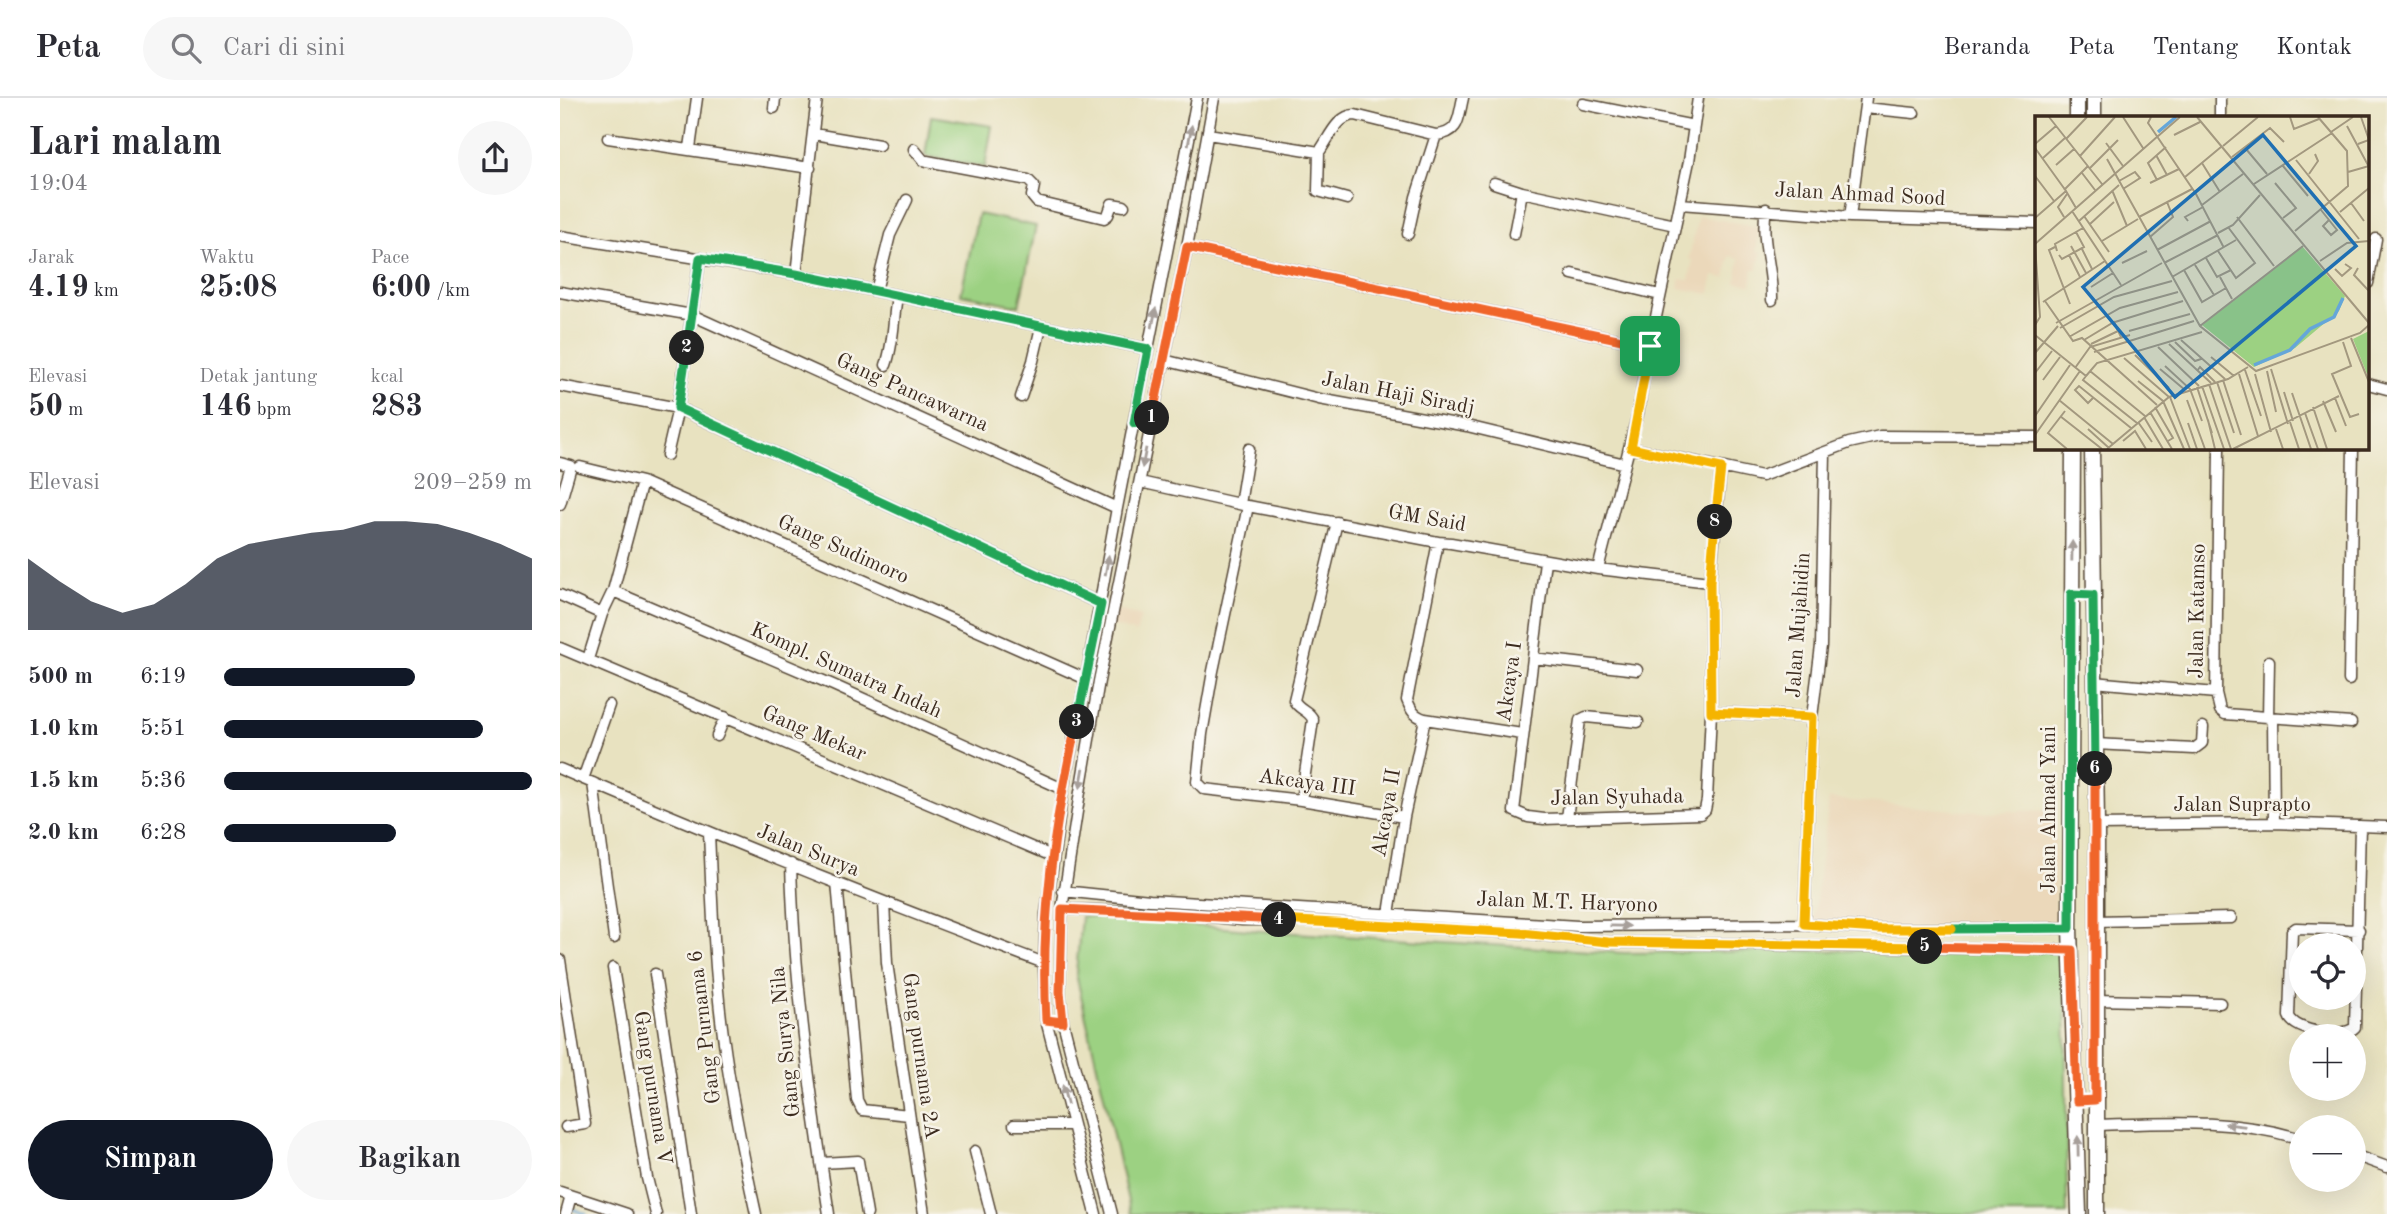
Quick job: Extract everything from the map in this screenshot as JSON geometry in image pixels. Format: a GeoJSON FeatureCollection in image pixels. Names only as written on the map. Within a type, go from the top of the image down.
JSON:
{"type":"FeatureCollection","features":[{"type":"Feature","properties":{"kind":"main road"},"geometry":{"type":"LineString","coordinates":[[2077,98],[2077,116]]}},
{"type":"Feature","properties":{"kind":"main road"},"geometry":{"type":"LineString","coordinates":[[2094,98],[2094,116]]}},
{"type":"Feature","properties":{"kind":"main road","name":"Jalan Ahmad Yani"},"geometry":{"type":"LineString","coordinates":[[2074,450],[2070,928],[2079,1214]]}},
{"type":"Feature","properties":{"kind":"main road"},"geometry":{"type":"LineString","coordinates":[[2092,450],[2097,825],[2097,1214]]}},
{"type":"Feature","properties":{"kind":"main road"},"geometry":{"type":"LineString","coordinates":[[2071,594],[2093,595]]}},
{"type":"Feature","properties":{"kind":"main road"},"geometry":{"type":"LineString","coordinates":[[2077,1101],[2095,1100]]}},
{"type":"Feature","properties":{"kind":"street"},"geometry":{"type":"LineString","coordinates":[[690,148],[697,98]]}},
{"type":"Feature","properties":{"kind":"street"},"geometry":{"type":"LineString","coordinates":[[796,274],[817,98]]}},
{"type":"Feature","properties":{"kind":"street"},"geometry":{"type":"LineString","coordinates":[[1197,98],[1063,789],[1046,914],[1046,1020],[1070,1125],[1095,1211],[1111,1210],[1063,1022],[1060,992],[1063,891],[1088,740],[1187,247],[1214,98]]}},
{"type":"Feature","properties":{"kind":"street"},"geometry":{"type":"LineString","coordinates":[[1347,200],[1318,191],[1319,152],[1341,119],[1347,115],[1436,135],[1447,134],[1457,125],[1463,98]]}},
{"type":"Feature","properties":{"kind":"street"},"geometry":{"type":"LineString","coordinates":[[1598,569],[1631,448],[1680,204],[1698,98]]}},
{"type":"Feature","properties":{"kind":"street"},"geometry":{"type":"LineString","coordinates":[[2220,98],[2220,116]]}},
{"type":"Feature","properties":{"kind":"street"},"geometry":{"type":"LineString","coordinates":[[1850,217],[1866,103],[1914,113]]}},
{"type":"Feature","properties":{"kind":"street"},"geometry":{"type":"LineString","coordinates":[[1583,104],[1694,126]]}},
{"type":"Feature","properties":{"kind":"street"},"geometry":{"type":"LineString","coordinates":[[814,134],[879,145]]}},
{"type":"Feature","properties":{"kind":"street"},"geometry":{"type":"LineString","coordinates":[[1208,134],[1319,152]]}},
{"type":"Feature","properties":{"kind":"street"},"geometry":{"type":"LineString","coordinates":[[1408,234],[1416,197],[1436,135]]}},
{"type":"Feature","properties":{"kind":"street"},"geometry":{"type":"LineString","coordinates":[[608,138],[690,148],[810,168]]}},
{"type":"Feature","properties":{"kind":"street"},"geometry":{"type":"LineString","coordinates":[[914,149],[923,160],[1028,180],[1034,186],[1032,196],[1037,202],[1104,218],[1112,204],[1124,206]]}},
{"type":"Feature","properties":{"kind":"street"},"geometry":{"type":"LineString","coordinates":[[1184,172],[1201,175]]}},
{"type":"Feature","properties":{"kind":"street"},"geometry":{"type":"LineString","coordinates":[[1494,183],[1522,192],[1675,225]]}},
{"type":"Feature","properties":{"kind":"street"},"geometry":{"type":"LineString","coordinates":[[1514,234],[1522,192]]}},
{"type":"Feature","properties":{"kind":"street"},"geometry":{"type":"LineString","coordinates":[[876,291],[890,235],[907,200]]}},
{"type":"Feature","properties":{"kind":"street","name":"Jalan Ahmad Sood"},"geometry":{"type":"LineString","coordinates":[[1680,204],[1850,217],[2035,223]]}},
{"type":"Feature","properties":{"kind":"street"},"geometry":{"type":"LineString","coordinates":[[1766,209],[1762,227],[1773,285],[1772,300]]}},
{"type":"Feature","properties":{"kind":"street"},"geometry":{"type":"LineString","coordinates":[[560,236],[796,274],[1148,349]]}},
{"type":"Feature","properties":{"kind":"street"},"geometry":{"type":"LineString","coordinates":[[2370,272],[2376,239]]}},
{"type":"Feature","properties":{"kind":"street"},"geometry":{"type":"LineString","coordinates":[[1187,247],[1650,346]]}},
{"type":"Feature","properties":{"kind":"street"},"geometry":{"type":"LineString","coordinates":[[667,455],[678,408],[700,258]]}},
{"type":"Feature","properties":{"kind":"street"},"geometry":{"type":"LineString","coordinates":[[1572,274],[1661,295]]}},
{"type":"Feature","properties":{"kind":"street","name":"Gang Pancawarna"},"geometry":{"type":"LineString","coordinates":[[560,292],[692,315],[1117,508]]}},
{"type":"Feature","properties":{"kind":"street"},"geometry":{"type":"LineString","coordinates":[[886,365],[892,349],[892,324],[897,296]]}},
{"type":"Feature","properties":{"kind":"street"},"geometry":{"type":"LineString","coordinates":[[1021,397],[1041,327]]}},
{"type":"Feature","properties":{"kind":"street","name":"Jalan Haji Siradj"},"geometry":{"type":"LineString","coordinates":[[1164,360],[1319,399],[1467,426],[1625,464]]}},
{"type":"Feature","properties":{"kind":"street"},"geometry":{"type":"LineString","coordinates":[[2370,385],[2387,389]]}},
{"type":"Feature","properties":{"kind":"street"},"geometry":{"type":"LineString","coordinates":[[560,386],[678,408],[1101,604]]}},
{"type":"Feature","properties":{"kind":"street"},"geometry":{"type":"LineString","coordinates":[[1134,423],[1151,424]]}},
{"type":"Feature","properties":{"kind":"street"},"geometry":{"type":"LineString","coordinates":[[1631,448],[1762,477],[1849,443],[1880,436],[2035,437]]}},
{"type":"Feature","properties":{"kind":"street"},"geometry":{"type":"LineString","coordinates":[[1244,505],[1249,449]]}},
{"type":"Feature","properties":{"kind":"street","name":"Jalan Katamso"},"geometry":{"type":"LineString","coordinates":[[2094,682],[2216,693],[2219,450]]}},
{"type":"Feature","properties":{"kind":"street"},"geometry":{"type":"LineString","coordinates":[[2349,680],[2353,450]]}},
{"type":"Feature","properties":{"kind":"street","name":"Jalan Mujahidin"},"geometry":{"type":"LineString","coordinates":[[1804,924],[1812,717],[1821,646],[1825,453]]}},
{"type":"Feature","properties":{"kind":"street"},"geometry":{"type":"LineString","coordinates":[[560,504],[570,465]]}},
{"type":"Feature","properties":{"kind":"street","name":"Gang Sudimoro"},"geometry":{"type":"LineString","coordinates":[[570,465],[642,482],[1086,679]]}},
{"type":"Feature","properties":{"kind":"street","name":"Jalan Syuhada"},"geometry":{"type":"LineString","coordinates":[[1513,808],[1519,815],[1528,817],[1567,818],[1700,814],[1705,810],[1711,712],[1710,582],[1721,468]]}},
{"type":"Feature","properties":{"kind":"street"},"geometry":{"type":"LineString","coordinates":[[588,659],[602,614],[613,591],[642,482]]}},
{"type":"Feature","properties":{"kind":"street","name":"GM Said"},"geometry":{"type":"LineString","coordinates":[[1140,482],[1244,505],[1545,561],[1710,582]]}},
{"type":"Feature","properties":{"kind":"street","name":"Akcaya III"},"geometry":{"type":"LineString","coordinates":[[1244,505],[1202,734],[1197,780],[1199,785],[1204,789],[1301,800],[1404,817]]}},
{"type":"Feature","properties":{"kind":"street"},"geometry":{"type":"LineString","coordinates":[[1301,800],[1313,720],[1294,700],[1337,522]]}},
{"type":"Feature","properties":{"kind":"street"},"geometry":{"type":"LineString","coordinates":[[1437,542],[1407,700],[1415,715],[1425,719],[1522,734]]}},
{"type":"Feature","properties":{"kind":"street","name":"Akcaya I"},"geometry":{"type":"LineString","coordinates":[[1513,808],[1545,561]]}},
{"type":"Feature","properties":{"kind":"street","name":"Kompl. Sumatra Indah"},"geometry":{"type":"LineString","coordinates":[[613,591],[833,685],[1063,789]]}},
{"type":"Feature","properties":{"kind":"street"},"geometry":{"type":"LineString","coordinates":[[560,595],[602,614]]}},
{"type":"Feature","properties":{"kind":"street","name":"Gang Mekar"},"geometry":{"type":"LineString","coordinates":[[560,648],[1052,856]]}},
{"type":"Feature","properties":{"kind":"street"},"geometry":{"type":"LineString","coordinates":[[1533,659],[1637,670]]}},
{"type":"Feature","properties":{"kind":"street"},"geometry":{"type":"LineString","coordinates":[[2269,661],[2274,822]]}},
{"type":"Feature","properties":{"kind":"street"},"geometry":{"type":"LineString","coordinates":[[2216,693],[2223,713],[2351,723]]}},
{"type":"Feature","properties":{"kind":"street"},"geometry":{"type":"LineString","coordinates":[[609,705],[588,781],[614,938]]}},
{"type":"Feature","properties":{"kind":"street"},"geometry":{"type":"LineString","coordinates":[[1711,712],[1812,717]]}},
{"type":"Feature","properties":{"kind":"street"},"geometry":{"type":"LineString","coordinates":[[717,736],[725,717]]}},
{"type":"Feature","properties":{"kind":"street"},"geometry":{"type":"LineString","coordinates":[[1567,818],[1580,720],[1586,717],[1638,722]]}},
{"type":"Feature","properties":{"kind":"street","name":"Akcaya II"},"geometry":{"type":"LineString","coordinates":[[1390,914],[1404,817],[1425,719]]}},
{"type":"Feature","properties":{"kind":"street"},"geometry":{"type":"LineString","coordinates":[[2095,744],[2194,748],[2202,743],[2203,727]]}},
{"type":"Feature","properties":{"kind":"street"},"geometry":{"type":"LineString","coordinates":[[1073,737],[1088,740]]}},
{"type":"Feature","properties":{"kind":"street","name":"Jalan Surya"},"geometry":{"type":"LineString","coordinates":[[560,769],[709,833],[1044,963]]}},
{"type":"Feature","properties":{"kind":"street","name":"Jalan Suprapto"},"geometry":{"type":"LineString","coordinates":[[2097,825],[2274,822],[2387,828]]}},
{"type":"Feature","properties":{"kind":"street"},"geometry":{"type":"LineString","coordinates":[[2359,930],[2296,928],[2292,931],[2290,1016],[2295,1025],[2341,1034],[2353,1030],[2356,1022],[2359,930],[2360,826]]}},
{"type":"Feature","properties":{"kind":"street","name":"Gang Purnama 6"},"geometry":{"type":"LineString","coordinates":[[709,833],[722,1034],[736,1124],[756,1214]]}},
{"type":"Feature","properties":{"kind":"street","name":"Gang Surya Nila"},"geometry":{"type":"LineString","coordinates":[[791,864],[792,922],[829,1214]]}},
{"type":"Feature","properties":{"kind":"street"},"geometry":{"type":"LineString","coordinates":[[838,883],[857,1100],[862,1110],[909,1115]]}},
{"type":"Feature","properties":{"kind":"street","name":"Jalan M.T. Haryono"},"geometry":{"type":"LineString","coordinates":[[1063,891],[1150,900],[1578,926],[1804,924],[1878,929],[2070,928]]}},
{"type":"Feature","properties":{"kind":"street"},"geometry":{"type":"LineString","coordinates":[[1147,913],[1150,900]]}},
{"type":"Feature","properties":{"kind":"street","name":"Gang purnama 2A"},"geometry":{"type":"LineString","coordinates":[[884,903],[887,963],[924,1214]]}},
{"type":"Feature","properties":{"kind":"street"},"geometry":{"type":"LineString","coordinates":[[1290,908],[1290,920]]}},
{"type":"Feature","properties":{"kind":"street"},"geometry":{"type":"LineString","coordinates":[[1062,909],[1521,933],[1608,942],[2072,950]]}},
{"type":"Feature","properties":{"kind":"street"},"geometry":{"type":"LineString","coordinates":[[2096,921],[2231,918]]}},
{"type":"Feature","properties":{"kind":"street"},"geometry":{"type":"LineString","coordinates":[[1465,919],[1465,931]]}},
{"type":"Feature","properties":{"kind":"street"},"geometry":{"type":"LineString","coordinates":[[1738,926],[1738,944]]}},
{"type":"Feature","properties":{"kind":"street"},"geometry":{"type":"LineString","coordinates":[[1878,929],[1879,947]]}},
{"type":"Feature","properties":{"kind":"street"},"geometry":{"type":"LineString","coordinates":[[560,960],[585,1124],[566,1127]]}},
{"type":"Feature","properties":{"kind":"street","name":"Gang purnama V"},"geometry":{"type":"LineString","coordinates":[[613,968],[647,1178],[656,1214]]}},
{"type":"Feature","properties":{"kind":"street"},"geometry":{"type":"LineString","coordinates":[[655,974],[691,1214]]}},
{"type":"Feature","properties":{"kind":"street"},"geometry":{"type":"LineString","coordinates":[[2096,999],[2220,1003]]}},
{"type":"Feature","properties":{"kind":"street"},"geometry":{"type":"LineString","coordinates":[[1046,1020],[1063,1022]]}},
{"type":"Feature","properties":{"kind":"street"},"geometry":{"type":"LineString","coordinates":[[2096,1125],[2228,1123],[2289,1136]]}},
{"type":"Feature","properties":{"kind":"street"},"geometry":{"type":"LineString","coordinates":[[1014,1125],[1070,1125]]}},
{"type":"Feature","properties":{"kind":"street"},"geometry":{"type":"LineString","coordinates":[[975,1151],[991,1214]]}},
{"type":"Feature","properties":{"kind":"street"},"geometry":{"type":"LineString","coordinates":[[2366,1159],[2387,1167]]}},
{"type":"Feature","properties":{"kind":"street"},"geometry":{"type":"LineString","coordinates":[[821,1163],[859,1161],[867,1214]]}},
{"type":"Feature","properties":{"kind":"street"},"geometry":{"type":"LineString","coordinates":[[566,1214],[566,1194],[600,1210],[627,1214]]}},
{"type":"Feature","properties":{"kind":"shaded area"},"geometry":{"type":"Polygon","coordinates":[[[1698,216],[1760,227],[1756,251],[1761,252],[1758,269],[1753,269],[1751,285],[1736,282],[1740,258],[1730,256],[1726,278],[1713,276],[1710,294],[1679,288],[1680,279],[1689,280],[1693,260],[1689,259],[1698,216]]]}},
{"type":"Feature","properties":{"kind":"shaded area"},"geometry":{"type":"Polygon","coordinates":[[[1116,609],[1141,617],[1136,633],[1110,625],[1116,609]]]}},
{"type":"Feature","properties":{"kind":"shaded area"},"geometry":{"type":"Polygon","coordinates":[[[1829,799],[1977,812],[2056,810],[2055,924],[1878,929],[1813,923],[1829,799]]]}},
{"type":"Feature","properties":{"kind":"green space"},"geometry":{"type":"Polygon","coordinates":[[[931,116],[992,126],[985,167],[925,156],[931,116]]]}},
{"type":"Feature","properties":{"kind":"green space"},"geometry":{"type":"Polygon","coordinates":[[[978,214],[1036,226],[1019,306],[961,294],[978,214]]]}},
{"type":"Feature","properties":{"kind":"green space"},"geometry":{"type":"Polygon","coordinates":[[[1081,916],[1262,931],[1624,953],[2065,948],[2067,1214],[1131,1214],[1076,974],[1081,916]]]}},
{"type":"Feature","properties":{"kind":"waterway"},"geometry":{"type":"LineString","coordinates":[[570,1208],[586,1214]]}},
{"type":"Feature","properties":{"kind":"route"},"geometry":{"type":"LineString","coordinates":[[1187,247],[1650,346],[1631,448],[1721,468],[1710,582],[1711,712],[1812,717],[1804,924],[1878,929],[2070,928],[2071,594],[2093,595],[2097,825],[2095,1100],[2077,1101],[2072,950],[1608,942],[1521,933],[1062,909],[1060,992],[1063,1022],[1046,1020],[1044,968],[1052,856],[1101,604],[678,408],[700,258],[796,274],[1148,349],[1134,423],[1151,424],[1187,247]]}}]}
